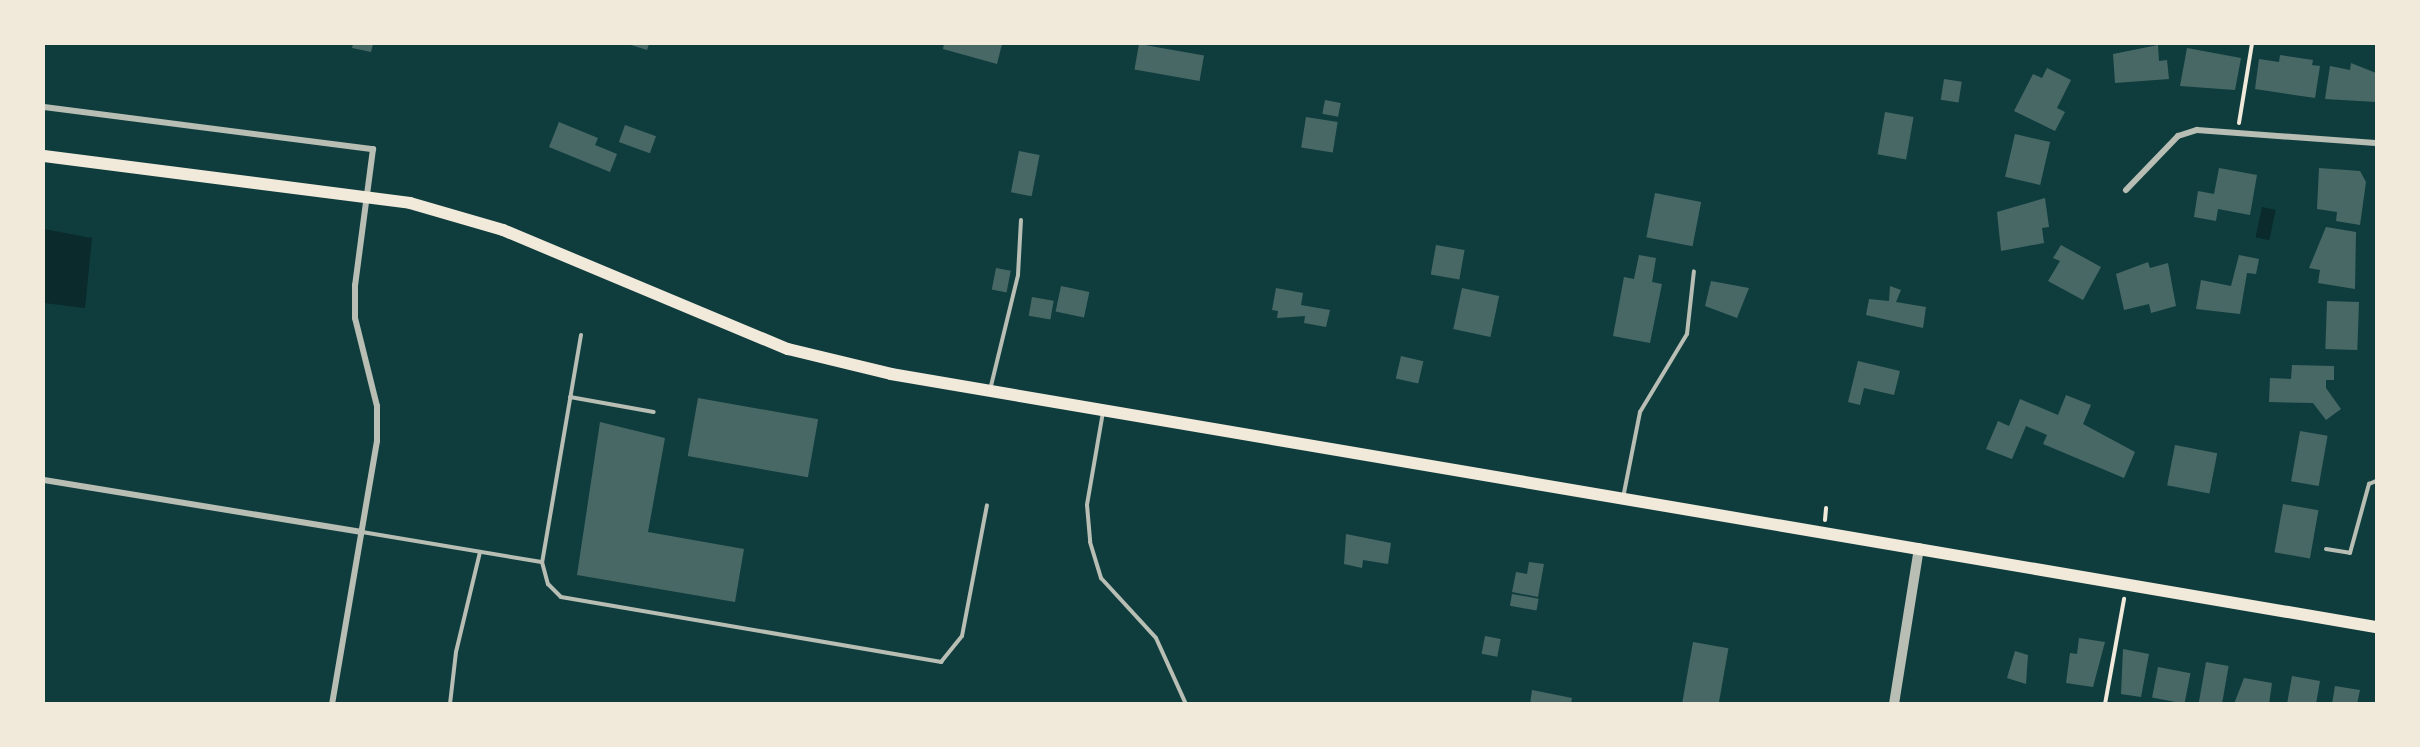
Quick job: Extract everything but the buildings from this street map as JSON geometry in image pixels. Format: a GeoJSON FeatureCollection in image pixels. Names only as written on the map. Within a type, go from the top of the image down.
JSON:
{"type":"FeatureCollection","features":[{"type":"Feature","properties":{"kind":"main road"},"geometry":{"type":"LineString","coordinates":[[44,156],[366,195],[503,230],[788,349],[989,392],[1623,502],[1919,548],[2126,586],[2376,627]]}},
{"type":"Feature","properties":{"kind":"street"},"geometry":{"type":"LineString","coordinates":[[44,107],[373,149],[366,195],[356,318],[375,396],[377,441],[332,704]]}},
{"type":"Feature","properties":{"kind":"street"},"geometry":{"type":"LineString","coordinates":[[2126,190],[2178,136],[2197,130],[2376,143]]}},
{"type":"Feature","properties":{"kind":"street"},"geometry":{"type":"LineString","coordinates":[[44,480],[362,532]]}},
{"type":"Feature","properties":{"kind":"street"},"geometry":{"type":"LineString","coordinates":[[1894,704],[1919,548]]}},
{"type":"Feature","properties":{"kind":"lane"},"geometry":{"type":"LineString","coordinates":[[989,392],[1018,275],[1021,220]]}},
{"type":"Feature","properties":{"kind":"lane"},"geometry":{"type":"LineString","coordinates":[[1623,502],[1640,412],[1687,334],[1694,271]]}},
{"type":"Feature","properties":{"kind":"lane"},"geometry":{"type":"LineString","coordinates":[[581,335],[542,562],[549,584],[561,597],[931,664],[947,658],[962,636],[987,505]]}},
{"type":"Feature","properties":{"kind":"lane"},"geometry":{"type":"LineString","coordinates":[[570,397],[654,411]]}},
{"type":"Feature","properties":{"kind":"lane"},"geometry":{"type":"LineString","coordinates":[[1103,412],[1087,506],[1090,542],[1101,578],[1156,638],[1186,704]]}},
{"type":"Feature","properties":{"kind":"lane"},"geometry":{"type":"LineString","coordinates":[[2326,549],[2349,553],[2369,484],[2376,481]]}},
{"type":"Feature","properties":{"kind":"lane"},"geometry":{"type":"LineString","coordinates":[[362,532],[542,562]]}},
{"type":"Feature","properties":{"kind":"lane"},"geometry":{"type":"LineString","coordinates":[[450,704],[456,652],[480,552]]}},
{"type":"Feature","properties":{"kind":"path"},"geometry":{"type":"LineString","coordinates":[[2236,132],[2252,44]]}},
{"type":"Feature","properties":{"kind":"path"},"geometry":{"type":"LineString","coordinates":[[2105,704],[2126,586]]}},
{"type":"Feature","properties":{"kind":"water"},"geometry":{"type":"Polygon","coordinates":[[[2262,207],[2276,210],[2269,240],[2256,237],[2262,207]]]}},
{"type":"Feature","properties":{"kind":"water"},"geometry":{"type":"Polygon","coordinates":[[[44,229],[92,238],[85,308],[44,303],[44,229]]]}}]}
